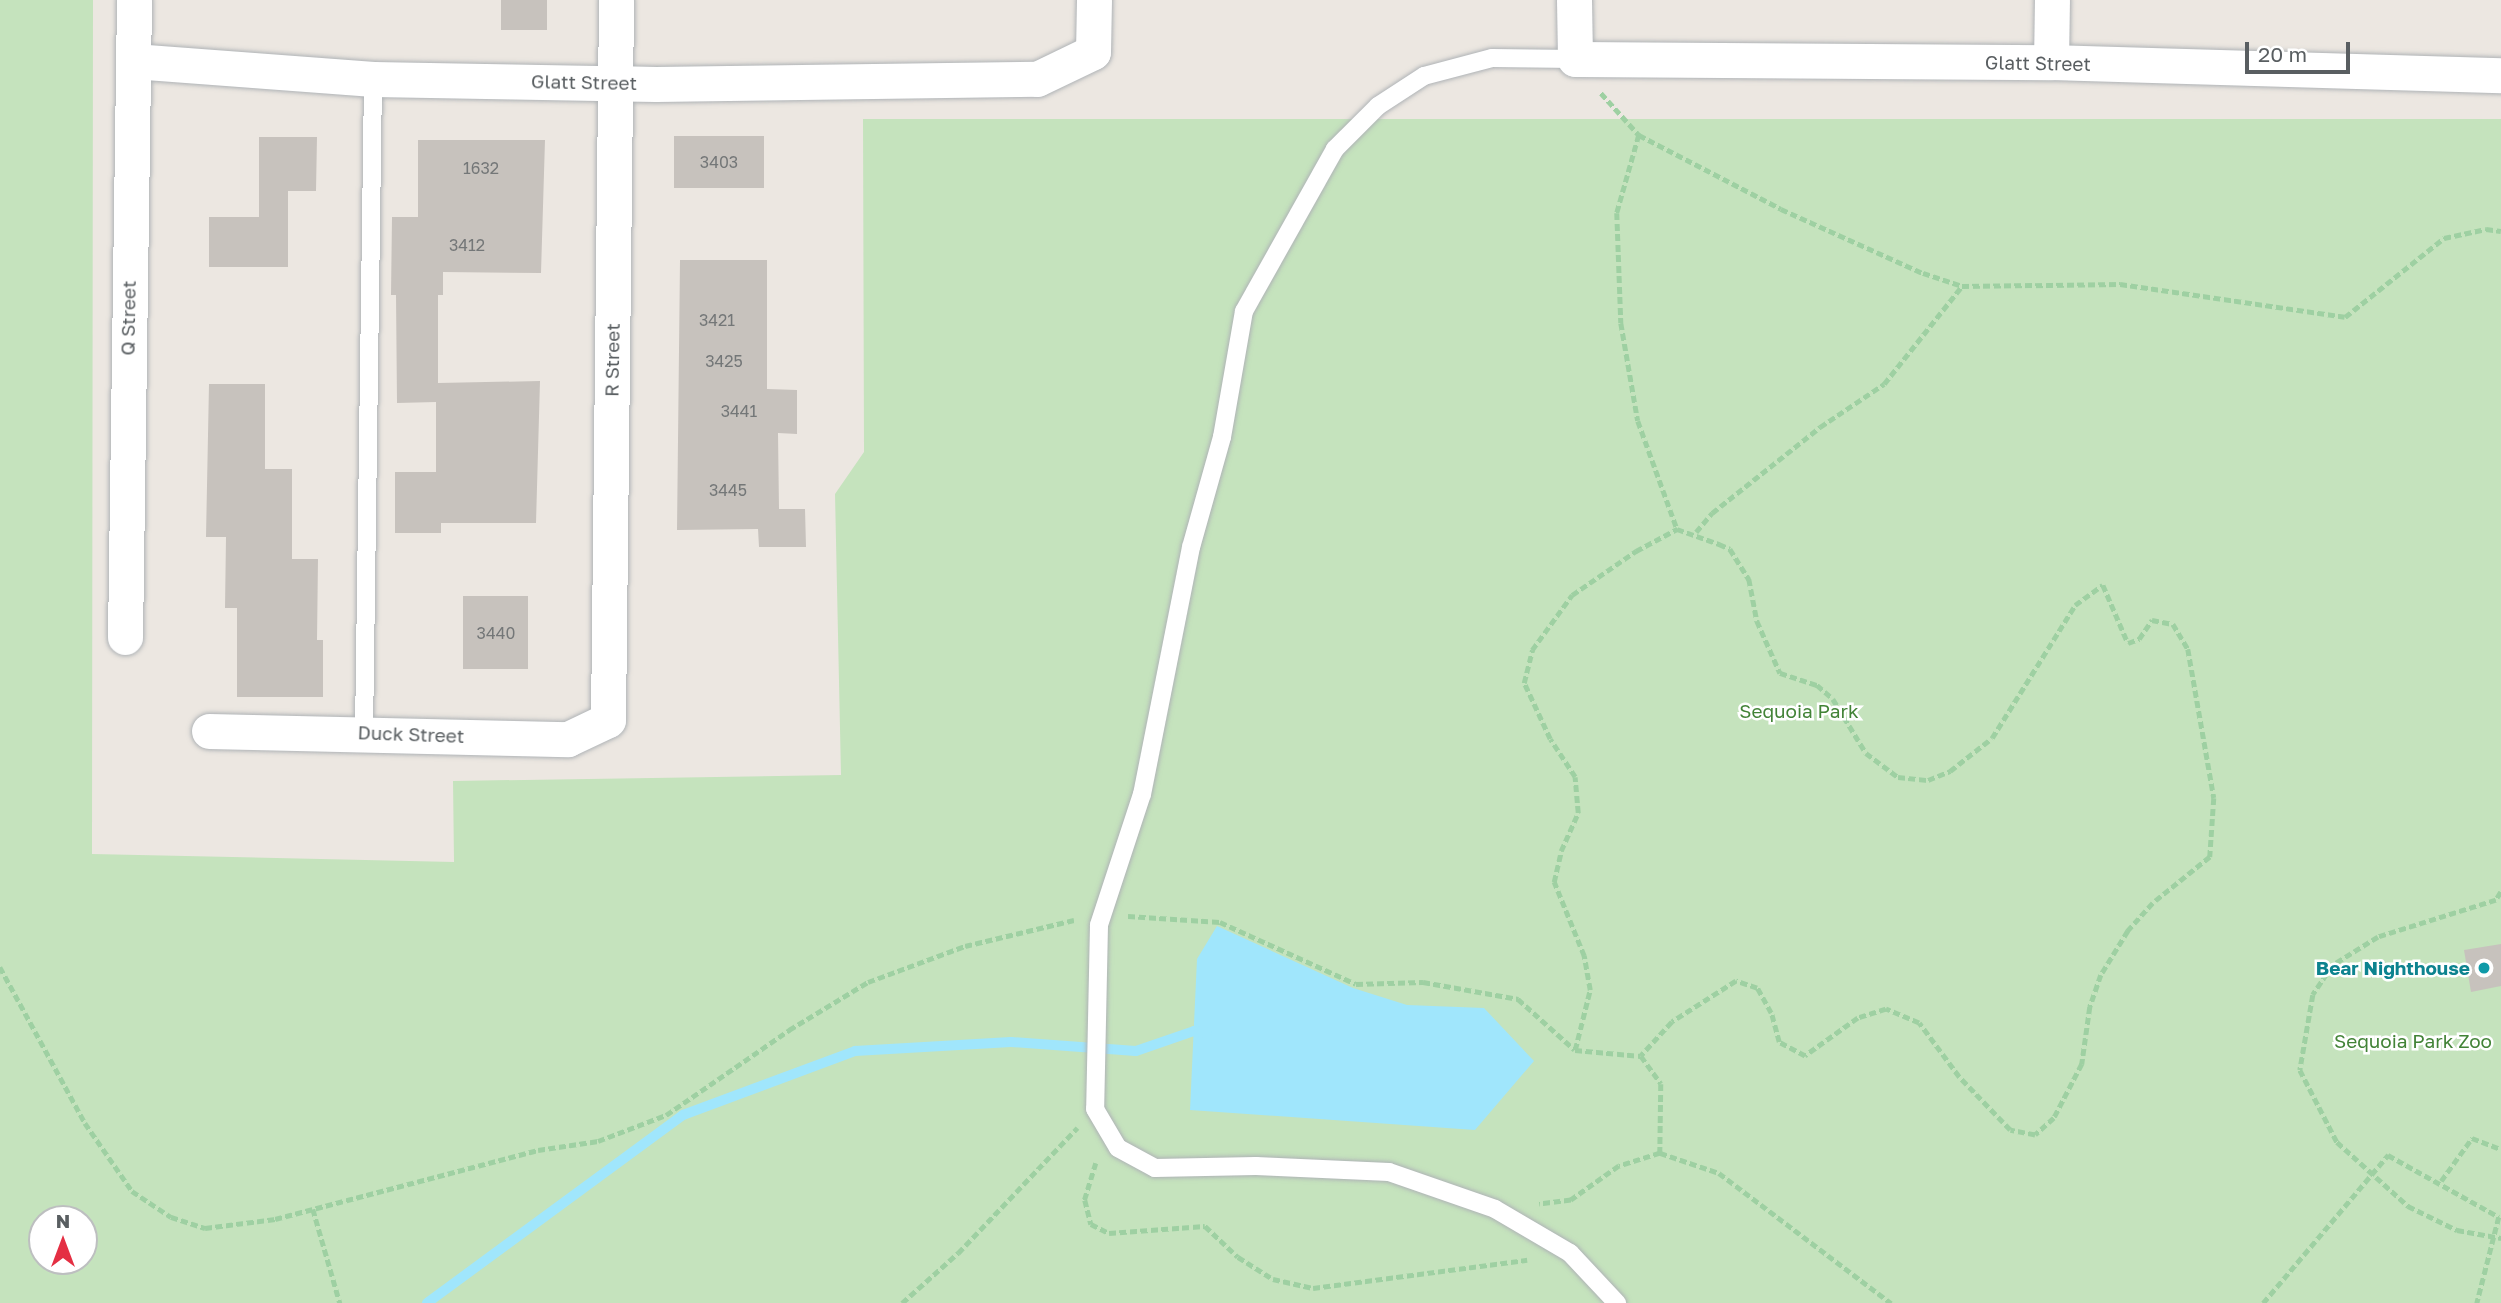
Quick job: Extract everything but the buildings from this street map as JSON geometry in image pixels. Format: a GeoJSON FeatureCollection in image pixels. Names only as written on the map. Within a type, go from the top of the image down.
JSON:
{"type":"FeatureCollection","features":[{"type":"Feature","properties":{"kind":"street","name":"Q Street"},"geometry":{"type":"LineString","coordinates":[[125,637],[134,0]]}},
{"type":"Feature","properties":{"kind":"street","name":"R Street"},"geometry":{"type":"LineString","coordinates":[[608,720],[616,0]]}},
{"type":"Feature","properties":{"kind":"street","name":"Glatt Street"},"geometry":{"type":"LineString","coordinates":[[132,61],[373,79],[615,83],[1037,79],[1093,52],[1094,0]]}},
{"type":"Feature","properties":{"kind":"street"},"geometry":{"type":"LineString","coordinates":[[1574,0],[1575,59]]}},
{"type":"Feature","properties":{"kind":"street"},"geometry":{"type":"LineString","coordinates":[[2051,62],[2052,0]]}},
{"type":"Feature","properties":{"kind":"street","name":"Glatt Street"},"geometry":{"type":"LineString","coordinates":[[1575,59],[2051,62],[2501,75]]}},
{"type":"Feature","properties":{"kind":"street","name":"Duck Street"},"geometry":{"type":"LineString","coordinates":[[209,731],[568,740],[608,720]]}},
{"type":"Feature","properties":{"kind":"lane"},"geometry":{"type":"LineString","coordinates":[[1575,59],[1492,58],[1424,76],[1378,106],[1335,149],[1244,311],[1222,437],[1191,547],[1142,794],[1102,914],[1095,1011],[1095,1109],[1116,1145],[1155,1168],[1256,1166],[1389,1172],[1495,1209],[1570,1253],[1617,1303]]}},
{"type":"Feature","properties":{"kind":"lane"},"geometry":{"type":"LineString","coordinates":[[364,733],[373,79]]}},
{"type":"Feature","properties":{"kind":"path"},"geometry":{"type":"LineString","coordinates":[[1575,59],[1639,135],[1781,209],[1923,273],[1962,286],[2120,284],[2345,317],[2444,238],[2486,229],[2501,231]]}},
{"type":"Feature","properties":{"kind":"path"},"geometry":{"type":"LineString","coordinates":[[1639,135],[1617,213],[1621,323],[1637,421],[1677,529]]}},
{"type":"Feature","properties":{"kind":"path"},"geometry":{"type":"LineString","coordinates":[[1696,532],[1712,513],[1820,427],[1884,384],[1962,286]]}},
{"type":"Feature","properties":{"kind":"path"},"geometry":{"type":"LineString","coordinates":[[1575,1050],[1590,990],[1584,956],[1555,883],[1561,850],[1578,813],[1575,777],[1526,692],[1528,658],[1572,595],[1636,551],[1677,529],[1696,532],[1730,549],[1749,579],[1757,621],[1780,673],[1816,685],[1833,699],[1866,753],[1898,777],[1928,780],[1950,771],[1992,738],[2075,605],[2103,585],[2128,643],[2139,639],[2152,620],[2173,624],[2188,649],[2214,798],[2215,836],[2210,858],[2193,876],[2153,903],[2128,931],[2101,975],[2091,1007],[2082,1064],[2054,1118],[2035,1135],[2010,1130],[1959,1077],[1919,1023],[1886,1009],[1858,1018],[1805,1056],[1779,1042],[1772,1013],[1757,988],[1736,981],[1672,1022],[1641,1056]]}},
{"type":"Feature","properties":{"kind":"path"},"geometry":{"type":"LineString","coordinates":[[2501,892],[2484,904],[2378,937],[2333,965],[2313,995],[2300,1070],[2337,1142],[2408,1206],[2457,1230],[2501,1238]]}},
{"type":"Feature","properties":{"kind":"path"},"geometry":{"type":"LineString","coordinates":[[0,967],[85,1123],[132,1191],[170,1217],[205,1228],[313,1209],[538,1150],[598,1141],[666,1115],[789,1030],[868,982],[965,946],[1102,914],[1220,922],[1356,984],[1423,982],[1518,999],[1575,1050],[1641,1056],[1661,1084],[1660,1153]]}},
{"type":"Feature","properties":{"kind":"path"},"geometry":{"type":"LineString","coordinates":[[902,1303],[958,1253],[1095,1109]]}},
{"type":"Feature","properties":{"kind":"path"},"geometry":{"type":"LineString","coordinates":[[2441,1181],[2472,1138],[2501,1149]]}},
{"type":"Feature","properties":{"kind":"path"},"geometry":{"type":"LineString","coordinates":[[1116,1145],[1096,1163],[1085,1200],[1091,1224],[1109,1233],[1205,1226],[1238,1257],[1273,1279],[1313,1288],[1570,1253]]}},
{"type":"Feature","properties":{"kind":"path"},"geometry":{"type":"LineString","coordinates":[[1495,1209],[1571,1200],[1619,1166],[1660,1153],[1719,1173],[1891,1303]]}},
{"type":"Feature","properties":{"kind":"path"},"geometry":{"type":"LineString","coordinates":[[2263,1303],[2388,1155],[2441,1181],[2499,1217],[2477,1303]]}},
{"type":"Feature","properties":{"kind":"path"},"geometry":{"type":"LineString","coordinates":[[313,1209],[341,1303]]}},
{"type":"Feature","properties":{"kind":"green space","name":"Sequoia Park"},"geometry":{"type":"Polygon","coordinates":[[[0,0],[93,0],[92,854],[454,862],[453,781],[841,775],[835,494],[864,452],[863,119],[2501,119],[2501,1303],[0,1303],[0,0]]]}},
{"type":"Feature","properties":{"kind":"water"},"geometry":{"type":"Polygon","coordinates":[[[1217,926],[1353,988],[1407,1005],[1484,1008],[1534,1061],[1475,1130],[1190,1110],[1197,959],[1217,926]]]}},
{"type":"Feature","properties":{"kind":"waterway"},"geometry":{"type":"LineString","coordinates":[[427,1303],[683,1115],[855,1051],[1011,1042],[1136,1051],[1194,1031],[1207,1033]]}},
{"type":"Feature","properties":{"kind":"place","name":"Bear Nighthouse"},"geometry":{"type":"Point","coordinates":[2484,968]}},
{"type":"Feature","properties":{"kind":"park label","name":"Sequoia Park Zoo"},"geometry":{"type":"Point","coordinates":[2413,1041]}}]}
